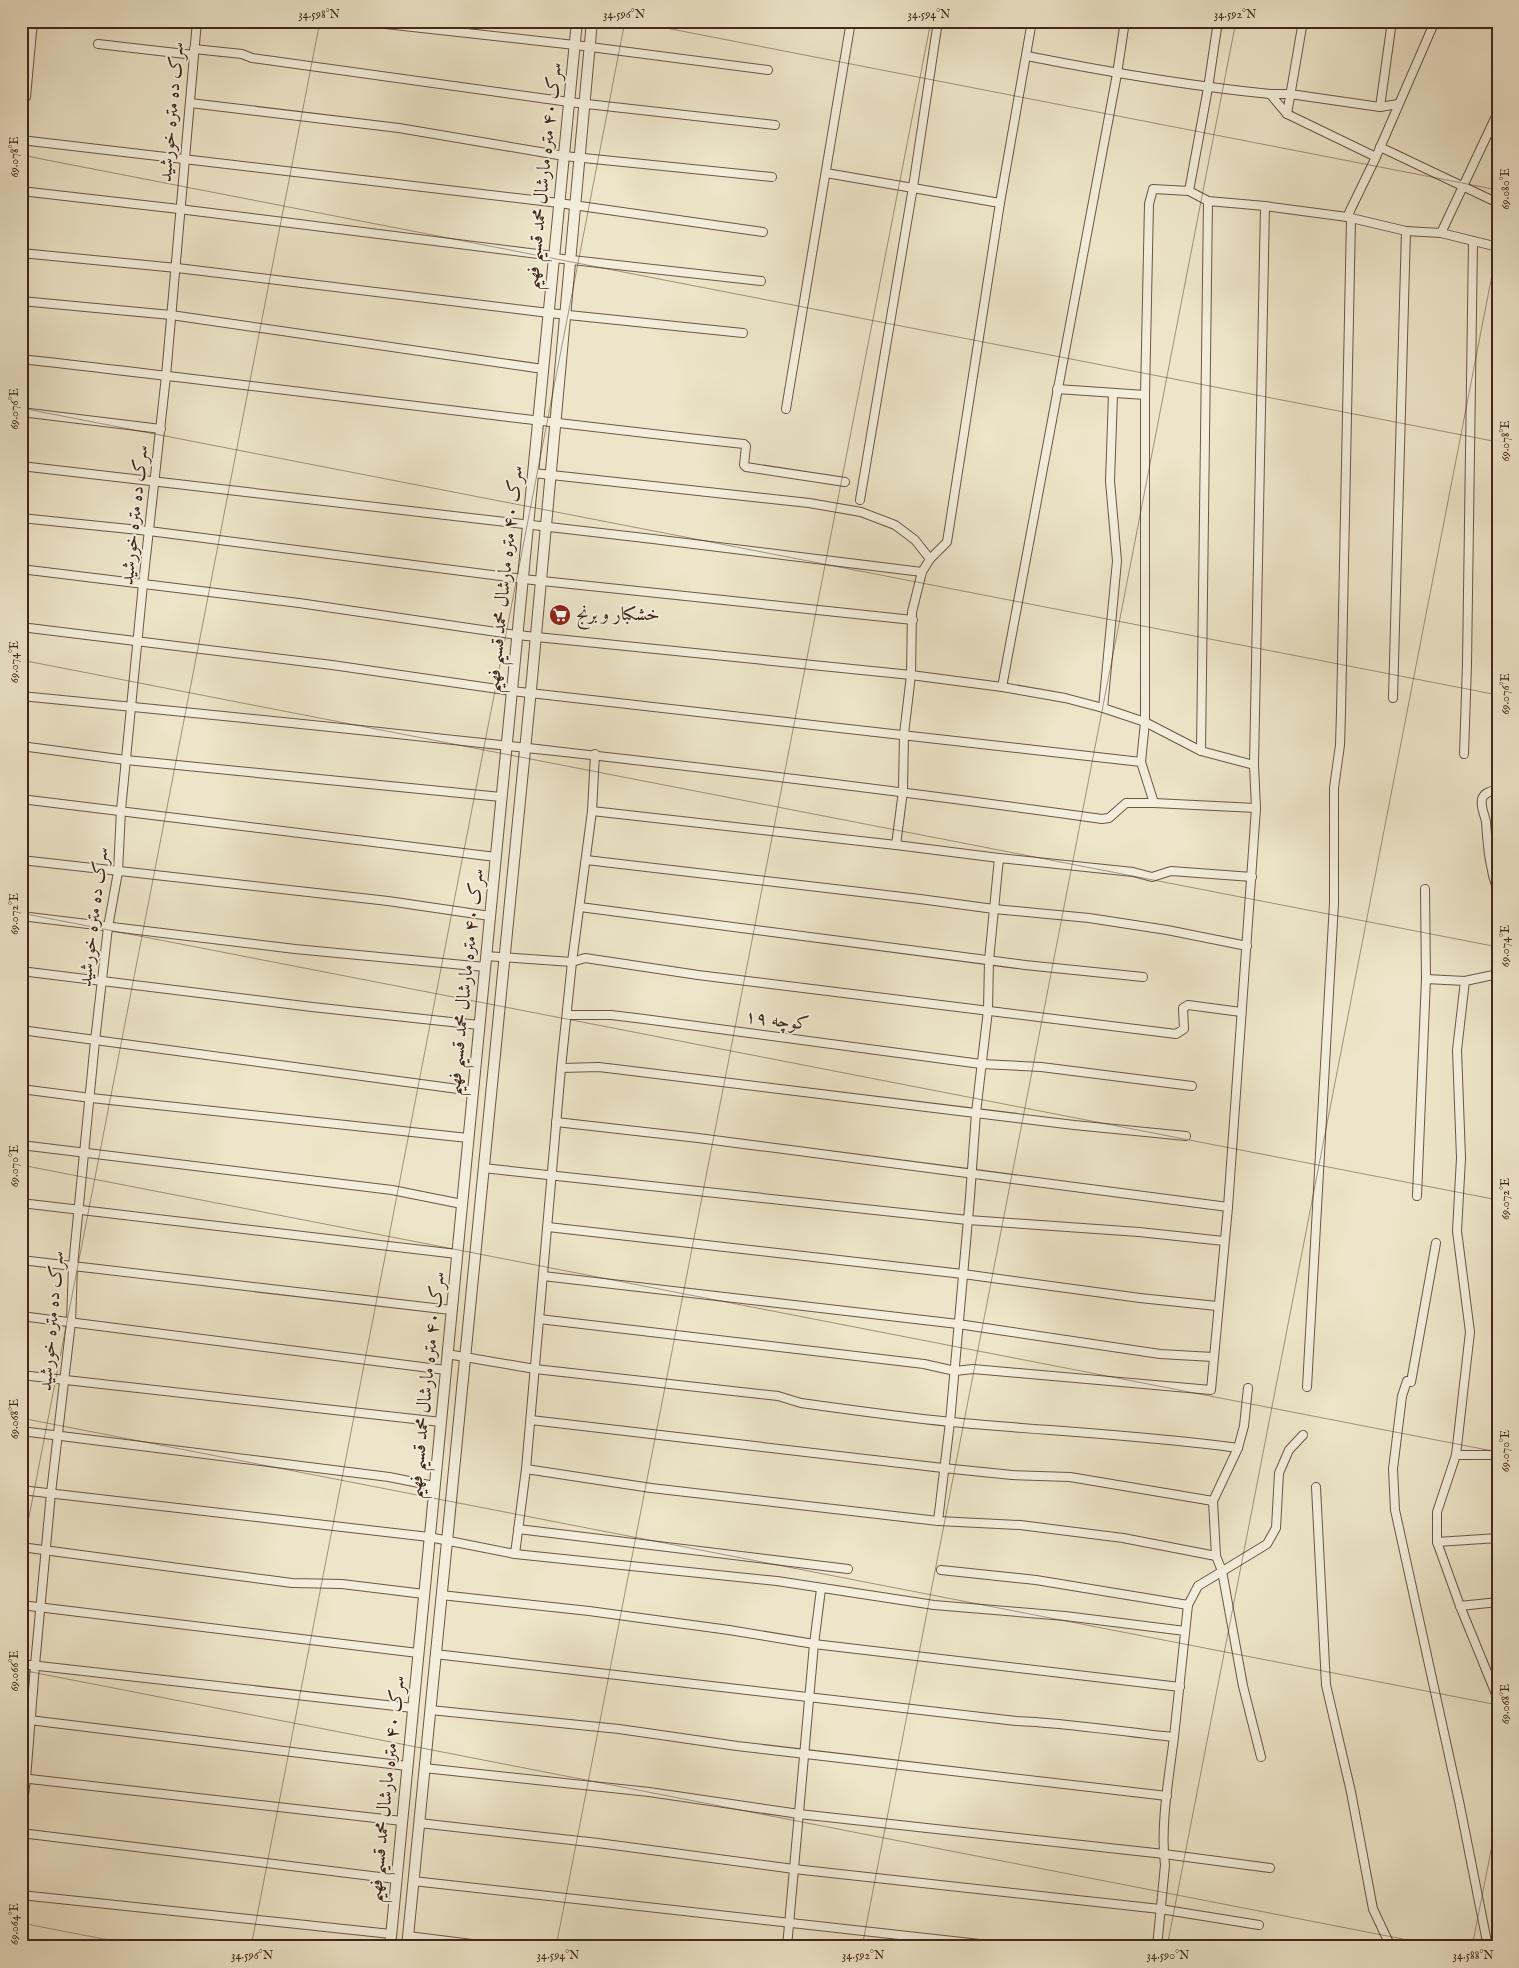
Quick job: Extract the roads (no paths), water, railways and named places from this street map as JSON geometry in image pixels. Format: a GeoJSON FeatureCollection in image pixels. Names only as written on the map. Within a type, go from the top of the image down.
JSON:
{"type":"FeatureCollection","features":[{"type":"Feature","properties":{"kind":"street"},"geometry":{"type":"LineString","coordinates":[[26,97],[34,21]]}},
{"type":"Feature","properties":{"kind":"street","name":"سرک ده متره خورشید"},"geometry":{"type":"LineString","coordinates":[[21,1818],[51,1493],[71,1322],[73,1266],[91,1098],[95,1041],[108,927],[118,872],[126,760],[143,584],[177,268],[180,209],[197,21]]}},
{"type":"Feature","properties":{"kind":"street"},"geometry":{"type":"LineString","coordinates":[[358,21],[575,45],[768,70]]}},
{"type":"Feature","properties":{"kind":"street","name":"سرک ۴۰ متره مارشال محمد قسیم فهیم"},"geometry":{"type":"LineString","coordinates":[[390,1947],[577,21]]}},
{"type":"Feature","properties":{"kind":"street","name":"سرک ۴۰ متره مارشال محمد قسیم فهیم"},"geometry":{"type":"LineString","coordinates":[[407,1947],[464,1357],[526,747],[592,21]]}},
{"type":"Feature","properties":{"kind":"street"},"geometry":{"type":"LineString","coordinates":[[786,409],[851,21]]}},
{"type":"Feature","properties":{"kind":"street"},"geometry":{"type":"LineString","coordinates":[[860,500],[913,187],[938,21]]}},
{"type":"Feature","properties":{"kind":"street"},"geometry":{"type":"LineString","coordinates":[[896,845],[903,791],[904,734],[914,620],[912,612],[922,572],[930,559],[947,542],[1000,203],[1032,21]]}},
{"type":"Feature","properties":{"kind":"street"},"geometry":{"type":"LineString","coordinates":[[1002,687],[1117,74],[1125,21]]}},
{"type":"Feature","properties":{"kind":"street"},"geometry":{"type":"LineString","coordinates":[[1189,191],[1218,21]]}},
{"type":"Feature","properties":{"kind":"street"},"geometry":{"type":"LineString","coordinates":[[1287,114],[1303,21]]}},
{"type":"Feature","properties":{"kind":"street"},"geometry":{"type":"LineString","coordinates":[[1380,107],[1392,21]]}},
{"type":"Feature","properties":{"kind":"street"},"geometry":{"type":"LineString","coordinates":[[1307,1387],[1334,903],[1334,788],[1342,712],[1349,217],[1435,21]]}},
{"type":"Feature","properties":{"kind":"street"},"geometry":{"type":"LineString","coordinates":[[98,44],[242,54],[252,58],[569,102],[775,126]]}},
{"type":"Feature","properties":{"kind":"street"},"geometry":{"type":"LineString","coordinates":[[1027,56],[1117,74],[1208,88],[1290,94],[1380,107],[1398,104]]}},
{"type":"Feature","properties":{"kind":"street"},"geometry":{"type":"LineString","coordinates":[[1270,94],[1287,114],[1376,157]]}},
{"type":"Feature","properties":{"kind":"street"},"geometry":{"type":"LineString","coordinates":[[190,102],[400,128],[564,156],[772,178]]}},
{"type":"Feature","properties":{"kind":"street"},"geometry":{"type":"LineString","coordinates":[[1441,233],[1498,112]]}},
{"type":"Feature","properties":{"kind":"street"},"geometry":{"type":"LineString","coordinates":[[21,140],[559,203],[764,232]]}},
{"type":"Feature","properties":{"kind":"street"},"geometry":{"type":"LineString","coordinates":[[1380,147],[1498,203]]}},
{"type":"Feature","properties":{"kind":"street"},"geometry":{"type":"LineString","coordinates":[[826,173],[1000,203]]}},
{"type":"Feature","properties":{"kind":"street"},"geometry":{"type":"LineString","coordinates":[[1154,803],[1141,762],[1145,722],[1145,395],[1149,204],[1153,189],[1189,191],[1208,201],[1349,217],[1406,230],[1441,233],[1498,247]]}},
{"type":"Feature","properties":{"kind":"street"},"geometry":{"type":"LineString","coordinates":[[21,192],[180,209],[570,260],[761,281]]}},
{"type":"Feature","properties":{"kind":"street"},"geometry":{"type":"LineString","coordinates":[[1201,751],[1208,201]]}},
{"type":"Feature","properties":{"kind":"street"},"geometry":{"type":"LineString","coordinates":[[539,1319],[905,1362],[955,1371],[974,1369],[1211,1390],[1217,1306],[1228,1206],[1256,808],[1254,765],[1265,206]]}},
{"type":"Feature","properties":{"kind":"street"},"geometry":{"type":"LineString","coordinates":[[1393,698],[1406,230]]}},
{"type":"Feature","properties":{"kind":"street"},"geometry":{"type":"LineString","coordinates":[[1464,754],[1473,241]]}},
{"type":"Feature","properties":{"kind":"street"},"geometry":{"type":"LineString","coordinates":[[21,253],[177,268],[566,315],[743,333]]}},
{"type":"Feature","properties":{"kind":"street"},"geometry":{"type":"LineString","coordinates":[[21,301],[171,315],[543,369]]}},
{"type":"Feature","properties":{"kind":"street"},"geometry":{"type":"LineString","coordinates":[[21,359],[450,409],[538,422],[744,444],[746,446],[744,465],[746,467],[844,482]]}},
{"type":"Feature","properties":{"kind":"street"},"geometry":{"type":"LineString","coordinates":[[1057,389],[1145,395]]}},
{"type":"Feature","properties":{"kind":"street"},"geometry":{"type":"LineString","coordinates":[[1103,708],[1117,561],[1110,481],[1114,394]]}},
{"type":"Feature","properties":{"kind":"street"},"geometry":{"type":"LineString","coordinates":[[21,412],[161,429]]}},
{"type":"Feature","properties":{"kind":"street"},"geometry":{"type":"LineString","coordinates":[[21,466],[154,480],[922,572]]}},
{"type":"Feature","properties":{"kind":"street"},"geometry":{"type":"LineString","coordinates":[[533,473],[809,503],[861,512],[895,525],[915,540],[930,559]]}},
{"type":"Feature","properties":{"kind":"street"},"geometry":{"type":"LineString","coordinates":[[21,518],[149,531],[523,579],[914,620]]}},
{"type":"Feature","properties":{"kind":"street"},"geometry":{"type":"LineString","coordinates":[[21,569],[299,603],[517,635],[910,675],[1002,687],[1066,698],[1103,708],[1145,722],[1201,751],[1254,765]]}},
{"type":"Feature","properties":{"kind":"street"},"geometry":{"type":"LineString","coordinates":[[21,628],[332,665],[512,691],[1141,762]]}},
{"type":"Feature","properties":{"kind":"street"},"geometry":{"type":"LineString","coordinates":[[21,696],[595,754],[903,791],[1102,819],[1109,818],[1126,803],[1256,808]]}},
{"type":"Feature","properties":{"kind":"street"},"geometry":{"type":"LineString","coordinates":[[21,746],[126,760],[501,797]]}},
{"type":"Feature","properties":{"kind":"street"},"geometry":{"type":"LineString","coordinates":[[515,1554],[526,1469],[561,1068],[572,962],[592,811],[595,754]]}},
{"type":"Feature","properties":{"kind":"street"},"geometry":{"type":"LineString","coordinates":[[1498,789],[1487,793],[1482,799],[1486,820],[1487,848],[1492,875],[1498,892]]}},
{"type":"Feature","properties":{"kind":"street"},"geometry":{"type":"LineString","coordinates":[[21,799],[122,810],[496,858]]}},
{"type":"Feature","properties":{"kind":"street"},"geometry":{"type":"LineString","coordinates":[[592,811],[1133,872],[1152,876],[1170,871],[1252,877]]}},
{"type":"Feature","properties":{"kind":"street"},"geometry":{"type":"LineString","coordinates":[[938,1521],[955,1371],[976,1113],[988,1010],[989,960],[999,858]]}},
{"type":"Feature","properties":{"kind":"street"},"geometry":{"type":"LineString","coordinates":[[21,860],[388,901],[490,916]]}},
{"type":"Feature","properties":{"kind":"street"},"geometry":{"type":"LineString","coordinates":[[586,860],[994,909],[1089,918],[1167,930],[1247,946]]}},
{"type":"Feature","properties":{"kind":"street"},"geometry":{"type":"LineString","coordinates":[[1417,1196],[1426,979],[1425,889]]}},
{"type":"Feature","properties":{"kind":"street"},"geometry":{"type":"LineString","coordinates":[[580,907],[989,960],[1143,977]]}},
{"type":"Feature","properties":{"kind":"street"},"geometry":{"type":"LineString","coordinates":[[21,916],[294,949],[485,967]]}},
{"type":"Feature","properties":{"kind":"street"},"geometry":{"type":"LineString","coordinates":[[486,956],[572,962],[585,958],[757,983],[1176,1034],[1184,1029],[1183,1008],[1188,1005],[1241,1012]]}},
{"type":"Feature","properties":{"kind":"street"},"geometry":{"type":"LineString","coordinates":[[21,972],[479,1025]]}},
{"type":"Feature","properties":{"kind":"street"},"geometry":{"type":"LineString","coordinates":[[1426,979],[1465,981],[1498,974]]}},
{"type":"Feature","properties":{"kind":"street"},"geometry":{"type":"LineString","coordinates":[[1465,981],[1457,1050],[1461,1158],[1457,1231],[1470,1332],[1456,1455],[1437,1512],[1437,1542],[1460,1606],[1498,1700]]}},
{"type":"Feature","properties":{"kind":"street","name":"کوچه ۱۹"},"geometry":{"type":"LineString","coordinates":[[567,1015],[611,1015],[982,1064],[1041,1067],[1192,1086]]}},
{"type":"Feature","properties":{"kind":"street"},"geometry":{"type":"LineString","coordinates":[[21,1030],[473,1091]]}},
{"type":"Feature","properties":{"kind":"street"},"geometry":{"type":"LineString","coordinates":[[561,1068],[599,1067],[976,1113],[1186,1136]]}},
{"type":"Feature","properties":{"kind":"street"},"geometry":{"type":"LineString","coordinates":[[21,1088],[91,1098],[468,1138]]}},
{"type":"Feature","properties":{"kind":"street"},"geometry":{"type":"LineString","coordinates":[[556,1122],[689,1137],[972,1175],[1228,1206]]}},
{"type":"Feature","properties":{"kind":"street"},"geometry":{"type":"LineString","coordinates":[[21,1145],[392,1190],[462,1204]]}},
{"type":"Feature","properties":{"kind":"street"},"geometry":{"type":"LineString","coordinates":[[483,1168],[968,1220],[1139,1232],[1224,1242]]}},
{"type":"Feature","properties":{"kind":"street"},"geometry":{"type":"LineString","coordinates":[[21,1203],[457,1254]]}},
{"type":"Feature","properties":{"kind":"street"},"geometry":{"type":"LineString","coordinates":[[548,1228],[963,1274],[1140,1298],[1217,1306]]}},
{"type":"Feature","properties":{"kind":"street"},"geometry":{"type":"LineString","coordinates":[[1436,1243],[1412,1382],[1407,1381],[1404,1388],[1398,1416],[1392,1469],[1395,1510],[1459,1801],[1488,1947]]}},
{"type":"Feature","properties":{"kind":"street"},"geometry":{"type":"LineString","coordinates":[[21,1260],[452,1310]]}},
{"type":"Feature","properties":{"kind":"street"},"geometry":{"type":"LineString","coordinates":[[543,1276],[958,1324],[1160,1354],[1213,1357]]}},
{"type":"Feature","properties":{"kind":"street"},"geometry":{"type":"LineString","coordinates":[[21,1316],[446,1370]]}},
{"type":"Feature","properties":{"kind":"street"},"geometry":{"type":"LineString","coordinates":[[447,1354],[535,1369],[778,1396],[801,1403],[950,1422],[1121,1434],[1238,1448]]}},
{"type":"Feature","properties":{"kind":"street"},"geometry":{"type":"LineString","coordinates":[[21,1375],[441,1422]]}},
{"type":"Feature","properties":{"kind":"street"},"geometry":{"type":"LineString","coordinates":[[1248,1388],[1244,1426],[1238,1448],[1213,1501],[1216,1556],[1222,1571],[1243,1686],[1261,1757]]}},
{"type":"Feature","properties":{"kind":"street"},"geometry":{"type":"LineString","coordinates":[[530,1420],[943,1468],[1012,1475],[1070,1477],[1213,1501]]}},
{"type":"Feature","properties":{"kind":"street"},"geometry":{"type":"LineString","coordinates":[[21,1431],[389,1477],[434,1486]]}},
{"type":"Feature","properties":{"kind":"street"},"geometry":{"type":"LineString","coordinates":[[1156,1947],[1165,1865],[1167,1796],[1188,1605],[1198,1586],[1222,1571],[1231,1568],[1267,1544],[1276,1528],[1277,1522],[1279,1472],[1289,1450],[1303,1435]]}},
{"type":"Feature","properties":{"kind":"street"},"geometry":{"type":"LineString","coordinates":[[1456,1455],[1498,1455]]}},
{"type":"Feature","properties":{"kind":"street"},"geometry":{"type":"LineString","coordinates":[[526,1469],[651,1488],[938,1521],[1030,1526],[1123,1538],[1216,1556]]}},
{"type":"Feature","properties":{"kind":"street"},"geometry":{"type":"LineString","coordinates":[[1316,1487],[1326,1686],[1352,1792],[1373,1908],[1391,1947]]}},
{"type":"Feature","properties":{"kind":"street"},"geometry":{"type":"LineString","coordinates":[[21,1490],[430,1537],[515,1554],[777,1581],[934,1605],[1098,1620],[1185,1631]]}},
{"type":"Feature","properties":{"kind":"street"},"geometry":{"type":"LineString","coordinates":[[518,1529],[848,1569]]}},
{"type":"Feature","properties":{"kind":"street"},"geometry":{"type":"LineString","coordinates":[[1437,1542],[1498,1538]]}},
{"type":"Feature","properties":{"kind":"street"},"geometry":{"type":"LineString","coordinates":[[21,1547],[292,1583],[342,1584],[424,1594]]}},
{"type":"Feature","properties":{"kind":"street"},"geometry":{"type":"LineString","coordinates":[[941,1570],[1036,1580],[1188,1605]]}},
{"type":"Feature","properties":{"kind":"street"},"geometry":{"type":"LineString","coordinates":[[787,1947],[814,1644],[821,1589]]}},
{"type":"Feature","properties":{"kind":"street"},"geometry":{"type":"LineString","coordinates":[[441,1595],[589,1611],[729,1630],[814,1644],[1180,1687]]}},
{"type":"Feature","properties":{"kind":"street"},"geometry":{"type":"LineString","coordinates":[[1460,1606],[1498,1602]]}},
{"type":"Feature","properties":{"kind":"street"},"geometry":{"type":"LineString","coordinates":[[21,1605],[418,1652]]}},
{"type":"Feature","properties":{"kind":"street"},"geometry":{"type":"LineString","coordinates":[[435,1654],[1016,1721],[1061,1723],[1174,1737]]}},
{"type":"Feature","properties":{"kind":"street"},"geometry":{"type":"LineString","coordinates":[[21,1664],[413,1708]]}},
{"type":"Feature","properties":{"kind":"street"},"geometry":{"type":"LineString","coordinates":[[430,1710],[619,1729],[805,1755],[1167,1796]]}},
{"type":"Feature","properties":{"kind":"street"},"geometry":{"type":"LineString","coordinates":[[21,1719],[407,1766]]}},
{"type":"Feature","properties":{"kind":"street"},"geometry":{"type":"LineString","coordinates":[[424,1768],[649,1792],[799,1814],[1164,1854],[1270,1868]]}},
{"type":"Feature","properties":{"kind":"street"},"geometry":{"type":"LineString","coordinates":[[24,1778],[402,1821]]}},
{"type":"Feature","properties":{"kind":"street"},"geometry":{"type":"LineString","coordinates":[[418,1823],[598,1843],[794,1869],[1160,1910],[1259,1925]]}},
{"type":"Feature","properties":{"kind":"street"},"geometry":{"type":"LineString","coordinates":[[21,1833],[396,1878]]}},
{"type":"Feature","properties":{"kind":"street"},"geometry":{"type":"LineString","coordinates":[[413,1880],[1007,1947]]}},
{"type":"Feature","properties":{"kind":"street"},"geometry":{"type":"LineString","coordinates":[[21,1895],[391,1934]]}},
{"type":"Feature","properties":{"kind":"street"},"geometry":{"type":"LineString","coordinates":[[408,1936],[496,1947]]}},
{"type":"Feature","properties":{"kind":"place","name":"خشکبار و برنج"},"geometry":{"type":"Point","coordinates":[560,615]}}]}
